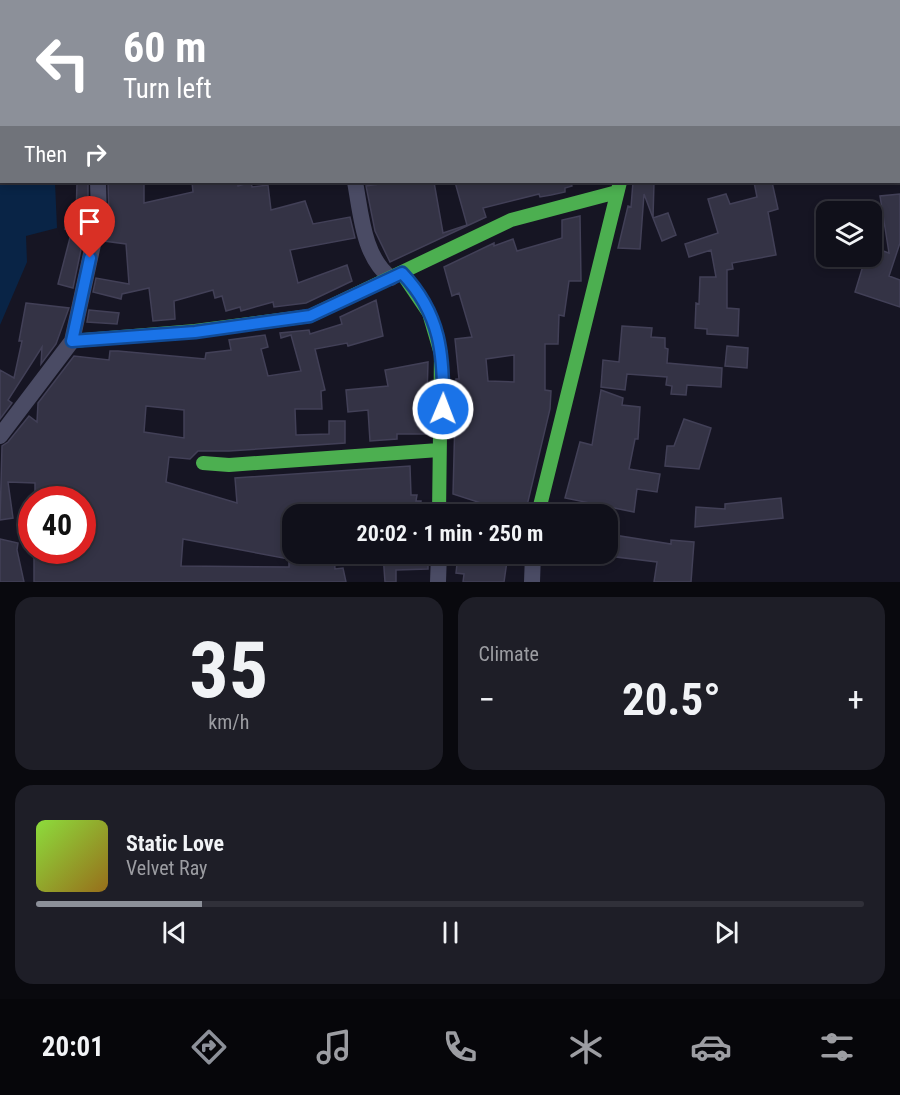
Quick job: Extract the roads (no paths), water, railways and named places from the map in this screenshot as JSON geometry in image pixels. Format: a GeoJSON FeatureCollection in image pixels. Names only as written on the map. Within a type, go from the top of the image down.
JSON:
{"type":"FeatureCollection","features":[{"type":"Feature","properties":{"kind":"street"},"geometry":{"type":"LineString","coordinates":[[0,436],[72,341],[99,217],[98,183]]}},
{"type":"Feature","properties":{"kind":"street"},"geometry":{"type":"LineString","coordinates":[[355,183],[364,234],[374,258],[383,272],[397,276],[415,286],[435,321],[444,364],[439,450],[439,504]]}},
{"type":"Feature","properties":{"kind":"street"},"geometry":{"type":"LineString","coordinates":[[72,341],[195,332],[310,316],[511,220],[619,187]]}},
{"type":"Feature","properties":{"kind":"street"},"geometry":{"type":"LineString","coordinates":[[540,504],[619,187]]}},
{"type":"Feature","properties":{"kind":"street"},"geometry":{"type":"LineString","coordinates":[[203,463],[229,465],[439,450]]}},
{"type":"Feature","properties":{"kind":"street"},"geometry":{"type":"LineString","coordinates":[[438,582],[439,564]]}},
{"type":"Feature","properties":{"kind":"street"},"geometry":{"type":"LineString","coordinates":[[532,582],[533,564]]}},
{"type":"Feature","properties":{"kind":"water"},"geometry":{"type":"Polygon","coordinates":[[[0,183],[55,183],[57,228],[26,236],[27,262],[0,325],[0,183]]]}}]}
